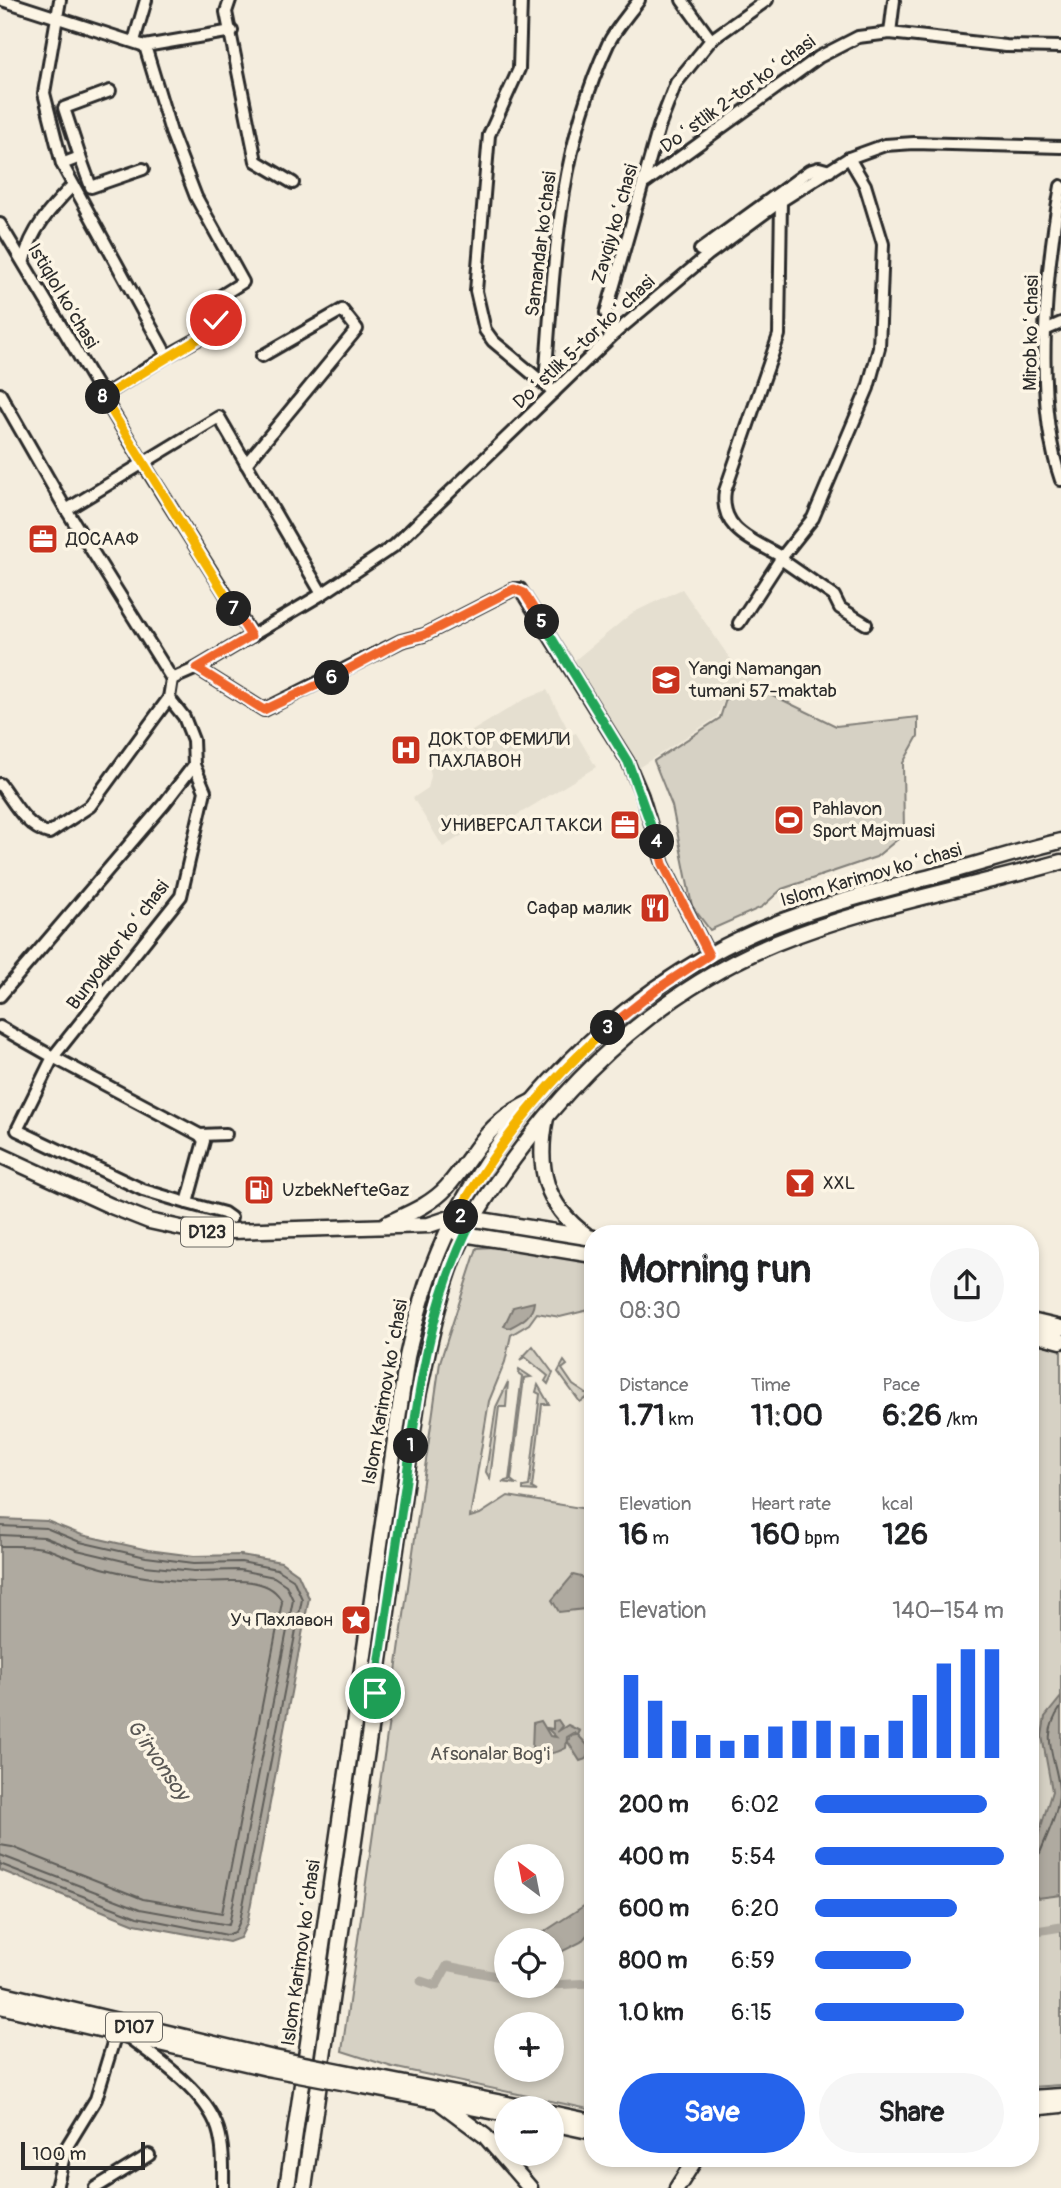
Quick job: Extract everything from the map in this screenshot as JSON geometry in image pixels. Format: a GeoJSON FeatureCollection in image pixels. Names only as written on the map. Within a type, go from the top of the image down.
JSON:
{"type":"FeatureCollection","features":[{"type":"Feature","properties":{"kind":"main road","name":"Islom Karimov koʻchasi"},"geometry":{"type":"LineString","coordinates":[[287,2188],[363,1622],[407,1357],[420,1299],[456,1216],[499,1145],[535,1100],[627,1011],[709,955],[797,915],[1061,841]]}},
{"type":"Feature","properties":{"kind":"main road","name":"Islom Karimov koʻchasi"},"geometry":{"type":"LineString","coordinates":[[303,2188],[418,1396],[440,1299],[473,1219],[547,1114],[603,1054],[648,1016],[705,979],[747,956],[798,935],[1061,862]]}},
{"type":"Feature","properties":{"kind":"main road"},"geometry":{"type":"LineString","coordinates":[[934,876],[939,895]]}},
{"type":"Feature","properties":{"kind":"main road"},"geometry":{"type":"LineString","coordinates":[[377,1228],[428,1203],[446,1188],[496,1124],[535,1100]]}},
{"type":"Feature","properties":{"kind":"main road"},"geometry":{"type":"LineString","coordinates":[[547,1114],[541,1157],[544,1184],[561,1212],[584,1231]]}},
{"type":"Feature","properties":{"kind":"main road","name":"D123"},"geometry":{"type":"LineString","coordinates":[[0,1155],[111,1206],[149,1221],[188,1230],[232,1233],[429,1226],[456,1216]]}},
{"type":"Feature","properties":{"kind":"main road"},"geometry":{"type":"LineString","coordinates":[[456,1216],[584,1237]]}},
{"type":"Feature","properties":{"kind":"main road","name":"D123"},"geometry":{"type":"LineString","coordinates":[[429,1226],[448,1232],[584,1253]]}},
{"type":"Feature","properties":{"kind":"main road"},"geometry":{"type":"LineString","coordinates":[[1039,1323],[1061,1328]]}},
{"type":"Feature","properties":{"kind":"main road"},"geometry":{"type":"LineString","coordinates":[[1039,1335],[1061,1341]]}},
{"type":"Feature","properties":{"kind":"main road","name":"D107"},"geometry":{"type":"LineString","coordinates":[[0,1993],[268,2063]]}},
{"type":"Feature","properties":{"kind":"main road","name":"D107"},"geometry":{"type":"LineString","coordinates":[[0,2006],[121,2035],[494,2103]]}},
{"type":"Feature","properties":{"kind":"main road","name":"D107"},"geometry":{"type":"LineString","coordinates":[[364,2081],[494,2111]]}},
{"type":"Feature","properties":{"kind":"main road"},"geometry":{"type":"LineString","coordinates":[[1039,2097],[1061,2096]]}},
{"type":"Feature","properties":{"kind":"main road"},"geometry":{"type":"LineString","coordinates":[[432,2098],[485,2136],[530,2188]]}},
{"type":"Feature","properties":{"kind":"main road"},"geometry":{"type":"LineString","coordinates":[[1039,2107],[1061,2105]]}},
{"type":"Feature","properties":{"kind":"main road"},"geometry":{"type":"LineString","coordinates":[[564,2116],[584,2120]]}},
{"type":"Feature","properties":{"kind":"main road"},"geometry":{"type":"LineString","coordinates":[[564,2126],[584,2130]]}},
{"type":"Feature","properties":{"kind":"main road"},"geometry":{"type":"LineString","coordinates":[[677,2188],[690,2167]]}},
{"type":"Feature","properties":{"kind":"street"},"geometry":{"type":"LineString","coordinates":[[2,0],[140,44],[232,31]]}},
{"type":"Feature","properties":{"kind":"street"},"geometry":{"type":"LineString","coordinates":[[60,0],[44,93],[62,164],[167,356]]}},
{"type":"Feature","properties":{"kind":"street"},"geometry":{"type":"LineString","coordinates":[[103,397],[198,339],[202,330],[216,320],[211,306],[216,299],[243,282],[196,197],[140,44],[146,0]]}},
{"type":"Feature","properties":{"kind":"street"},"geometry":{"type":"LineString","coordinates":[[230,0],[226,12],[232,31],[248,131],[256,161],[293,183]]}},
{"type":"Feature","properties":{"kind":"street"},"geometry":{"type":"LineString","coordinates":[[521,0],[519,69],[489,135],[476,291],[485,330],[493,341],[554,392]]}},
{"type":"Feature","properties":{"kind":"street","name":"Samandar ko‘chasi"},"geometry":{"type":"LineString","coordinates":[[545,382],[561,193],[578,122],[609,42],[639,0]]}},
{"type":"Feature","properties":{"kind":"street"},"geometry":{"type":"LineString","coordinates":[[682,0],[712,40]]}},
{"type":"Feature","properties":{"kind":"street","name":"Zavqiy koʻchasi"},"geometry":{"type":"LineString","coordinates":[[615,333],[606,313],[646,182],[659,127],[676,83],[712,40],[767,0]]}},
{"type":"Feature","properties":{"kind":"street"},"geometry":{"type":"LineString","coordinates":[[890,33],[894,0]]}},
{"type":"Feature","properties":{"kind":"street","name":"Doʻstlik 2-tor koʻchasi"},"geometry":{"type":"LineString","coordinates":[[646,182],[829,50],[858,37],[890,33],[993,45],[1061,47]]}},
{"type":"Feature","properties":{"kind":"street"},"geometry":{"type":"LineString","coordinates":[[110,91],[64,108],[91,187],[143,169]]}},
{"type":"Feature","properties":{"kind":"street","name":"Doʻstlik 5-tor koʻchasi"},"geometry":{"type":"LineString","coordinates":[[172,679],[197,668],[322,594],[394,545],[615,333],[709,254],[781,201],[849,158],[885,145],[914,143],[1061,147]]}},
{"type":"Feature","properties":{"kind":"street"},"geometry":{"type":"LineString","coordinates":[[62,164],[80,157]]}},
{"type":"Feature","properties":{"kind":"street"},"geometry":{"type":"LineString","coordinates":[[739,623],[782,557],[813,517],[868,388],[879,348],[883,244],[865,185],[849,158]]}},
{"type":"Feature","properties":{"kind":"street"},"geometry":{"type":"LineString","coordinates":[[700,250],[808,171],[819,168],[830,171]]}},
{"type":"Feature","properties":{"kind":"street"},"geometry":{"type":"LineString","coordinates":[[24,260],[27,247],[50,209],[72,186]]}},
{"type":"Feature","properties":{"kind":"street","name":"Mirob koʻchasi"},"geometry":{"type":"LineString","coordinates":[[1061,186],[1053,230],[1045,330],[1048,425],[1053,457],[1061,481]]}},
{"type":"Feature","properties":{"kind":"street"},"geometry":{"type":"LineString","coordinates":[[781,201],[779,335],[725,491],[723,508],[726,517],[740,532],[782,557],[785,562],[834,596],[839,608],[866,624]]}},
{"type":"Feature","properties":{"kind":"street","name":"Istiqlol ko‘chasi"},"geometry":{"type":"LineString","coordinates":[[0,224],[8,241],[24,260],[143,463],[251,636]]}},
{"type":"Feature","properties":{"kind":"street"},"geometry":{"type":"LineString","coordinates":[[246,464],[357,329],[342,310],[262,356]]}},
{"type":"Feature","properties":{"kind":"street"},"geometry":{"type":"LineString","coordinates":[[1045,330],[1061,323]]}},
{"type":"Feature","properties":{"kind":"street"},"geometry":{"type":"LineString","coordinates":[[0,394],[66,510],[172,679],[169,698],[90,806],[49,833],[37,831],[0,784]]}},
{"type":"Feature","properties":{"kind":"street"},"geometry":{"type":"LineString","coordinates":[[66,510],[219,417],[322,594]]}},
{"type":"Feature","properties":{"kind":"street"},"geometry":{"type":"LineString","coordinates":[[197,668],[264,710],[401,641],[424,635],[514,589],[520,589],[628,762],[642,795],[663,864],[709,955]]}},
{"type":"Feature","properties":{"kind":"street","name":"Bunyodkor koʻchasi"},"geometry":{"type":"LineString","coordinates":[[169,698],[184,718],[193,740],[194,765],[205,791],[181,896],[53,1057],[17,1130],[143,1190],[224,1213],[231,1218]]}},
{"type":"Feature","properties":{"kind":"street"},"geometry":{"type":"LineString","coordinates":[[0,996],[164,804],[194,765]]}},
{"type":"Feature","properties":{"kind":"street"},"geometry":{"type":"LineString","coordinates":[[0,1027],[200,1135],[204,1141],[202,1154],[187,1203]]}},
{"type":"Feature","properties":{"kind":"street"},"geometry":{"type":"LineString","coordinates":[[200,1135],[226,1134]]}},
{"type":"Feature","properties":{"kind":"street"},"geometry":{"type":"LineString","coordinates":[[56,2188],[66,2148],[96,2099],[121,2035],[170,2068],[204,2104],[218,2127],[223,2155],[223,2188]]}},
{"type":"Feature","properties":{"kind":"street"},"geometry":{"type":"LineString","coordinates":[[96,2188],[149,2155]]}},
{"type":"Feature","properties":{"kind":"shaded area","name":"Yangi Namangan tumani 57-maktab"},"geometry":{"type":"Polygon","coordinates":[[[682,589],[729,657],[758,685],[725,698],[717,717],[638,768],[577,674],[575,660],[632,613],[682,589]]]}},
{"type":"Feature","properties":{"kind":"shaded area"},"geometry":{"type":"Polygon","coordinates":[[[547,690],[571,735],[576,733],[596,767],[501,825],[495,815],[443,847],[413,798],[428,788],[431,776],[428,758],[523,700],[547,690]]]}},
{"type":"Feature","properties":{"kind":"green space","name":"Pahlavon Sport Majmuasi"},"geometry":{"type":"Polygon","coordinates":[[[758,688],[836,726],[918,717],[918,736],[903,763],[904,834],[876,857],[782,889],[762,907],[710,930],[692,906],[672,806],[654,761],[720,718],[726,699],[758,688]]]}},
{"type":"Feature","properties":{"kind":"green space","name":"Afsonalar Bog'i"},"geometry":{"type":"Polygon","coordinates":[[[509,1246],[584,1258],[584,1311],[560,1317],[537,1313],[529,1324],[511,1335],[505,1362],[489,1401],[470,1517],[480,1514],[508,1496],[584,1509],[584,2108],[564,2104],[564,2096],[528,2096],[392,2067],[342,2051],[440,1362],[477,1248],[509,1246]]]}},
{"type":"Feature","properties":{"kind":"green space"},"geometry":{"type":"Polygon","coordinates":[[[1039,1344],[1061,1349],[1061,2085],[1039,2086],[1039,1344]]]}},
{"type":"Feature","properties":{"kind":"green space"},"geometry":{"type":"Polygon","coordinates":[[[533,1346],[553,1373],[548,1384],[545,1381],[548,1376],[525,1357],[520,1360],[533,1346]]]}},
{"type":"Feature","properties":{"kind":"green space"},"geometry":{"type":"Polygon","coordinates":[[[564,1361],[567,1365],[562,1369],[573,1385],[584,1392],[584,1400],[580,1402],[558,1372],[564,1361]]]}},
{"type":"Feature","properties":{"kind":"green space"},"geometry":{"type":"Polygon","coordinates":[[[519,1369],[531,1377],[524,1378],[511,1480],[516,1484],[502,1482],[509,1480],[522,1376],[518,1373],[519,1369]]]}},
{"type":"Feature","properties":{"kind":"green space"},"geometry":{"type":"Polygon","coordinates":[[[508,1382],[506,1407],[499,1407],[490,1479],[486,1472],[496,1407],[508,1382]]]}},
{"type":"Feature","properties":{"kind":"green space"},"geometry":{"type":"Polygon","coordinates":[[[538,1385],[549,1404],[542,1404],[532,1488],[537,1491],[523,1490],[523,1487],[529,1486],[540,1394],[536,1392],[538,1385]]]}},
{"type":"Feature","properties":{"kind":"water"},"geometry":{"type":"Polygon","coordinates":[[[534,1302],[526,1318],[509,1328],[504,1326],[513,1307],[534,1302]]]}},
{"type":"Feature","properties":{"kind":"water","name":"G‘irvonsoy"},"geometry":{"type":"Polygon","coordinates":[[[0,1519],[47,1521],[82,1535],[148,1550],[194,1556],[241,1555],[281,1562],[298,1574],[309,1598],[247,1924],[240,1938],[229,1942],[135,1924],[0,1870],[0,1519]]]}},
{"type":"Feature","properties":{"kind":"water"},"geometry":{"type":"Polygon","coordinates":[[[573,1575],[584,1578],[584,1609],[559,1612],[552,1600],[573,1575]]]}},
{"type":"Feature","properties":{"kind":"water"},"geometry":{"type":"Polygon","coordinates":[[[1061,1697],[1061,1895],[1039,1898],[1039,1833],[1052,1791],[1042,1736],[1045,1717],[1061,1697]]]}},
{"type":"Feature","properties":{"kind":"water"},"geometry":{"type":"Polygon","coordinates":[[[558,1720],[562,1726],[557,1732],[568,1725],[580,1731],[578,1735],[584,1741],[584,1760],[580,1761],[568,1742],[570,1736],[577,1735],[574,1733],[567,1737],[566,1748],[562,1750],[545,1754],[532,1750],[533,1723],[541,1721],[550,1736],[556,1737],[547,1728],[553,1729],[553,1721],[558,1720]]]}},
{"type":"Feature","properties":{"kind":"water"},"geometry":{"type":"Polygon","coordinates":[[[584,1906],[584,1938],[564,1950],[564,1928],[550,1928],[584,1906]]]}},
{"type":"Feature","properties":{"kind":"waterway"},"geometry":{"type":"LineString","coordinates":[[1039,1931],[1061,1927]]}},
{"type":"Feature","properties":{"kind":"waterway"},"geometry":{"type":"LineString","coordinates":[[421,1981],[436,1986],[447,1966],[494,1976]]}},
{"type":"Feature","properties":{"kind":"waterway"},"geometry":{"type":"LineString","coordinates":[[564,1984],[584,1983]]}},
{"type":"Feature","properties":{"kind":"place","name":"ДОСААФ"},"geometry":{"type":"Point","coordinates":[43,539]}},
{"type":"Feature","properties":{"kind":"place","name":"Yangi Namangan tumani 57-maktab"},"geometry":{"type":"Point","coordinates":[666,680]}},
{"type":"Feature","properties":{"kind":"place","name":"ДОКТОР ФЕМИЛИ ПАХЛАВОН"},"geometry":{"type":"Point","coordinates":[406,750]}},
{"type":"Feature","properties":{"kind":"place","name":"Pahlavon Sport Majmuasi"},"geometry":{"type":"Point","coordinates":[789,820]}},
{"type":"Feature","properties":{"kind":"place","name":"УНИВЕРСАЛ ТАКСИ"},"geometry":{"type":"Point","coordinates":[625,825]}},
{"type":"Feature","properties":{"kind":"place","name":"Сафар малик"},"geometry":{"type":"Point","coordinates":[655,908]}},
{"type":"Feature","properties":{"kind":"place","name":"XXL"},"geometry":{"type":"Point","coordinates":[800,1183]}},
{"type":"Feature","properties":{"kind":"place","name":"UzbekNefteGaz"},"geometry":{"type":"Point","coordinates":[259,1190]}},
{"type":"Feature","properties":{"kind":"place","name":"Уч Пахлавон"},"geometry":{"type":"Point","coordinates":[356,1620]}},
{"type":"Feature","properties":{"kind":"route"},"geometry":{"type":"LineString","coordinates":[[216,320],[202,330],[198,339],[103,397],[251,636],[197,668],[264,710],[345,672],[401,641],[424,635],[514,589],[520,589],[530,601],[598,717],[628,762],[642,795],[663,864],[709,955],[627,1011],[576,1057],[535,1100],[499,1145],[456,1216],[473,1219],[440,1299],[418,1396],[375,1693]]}}]}
